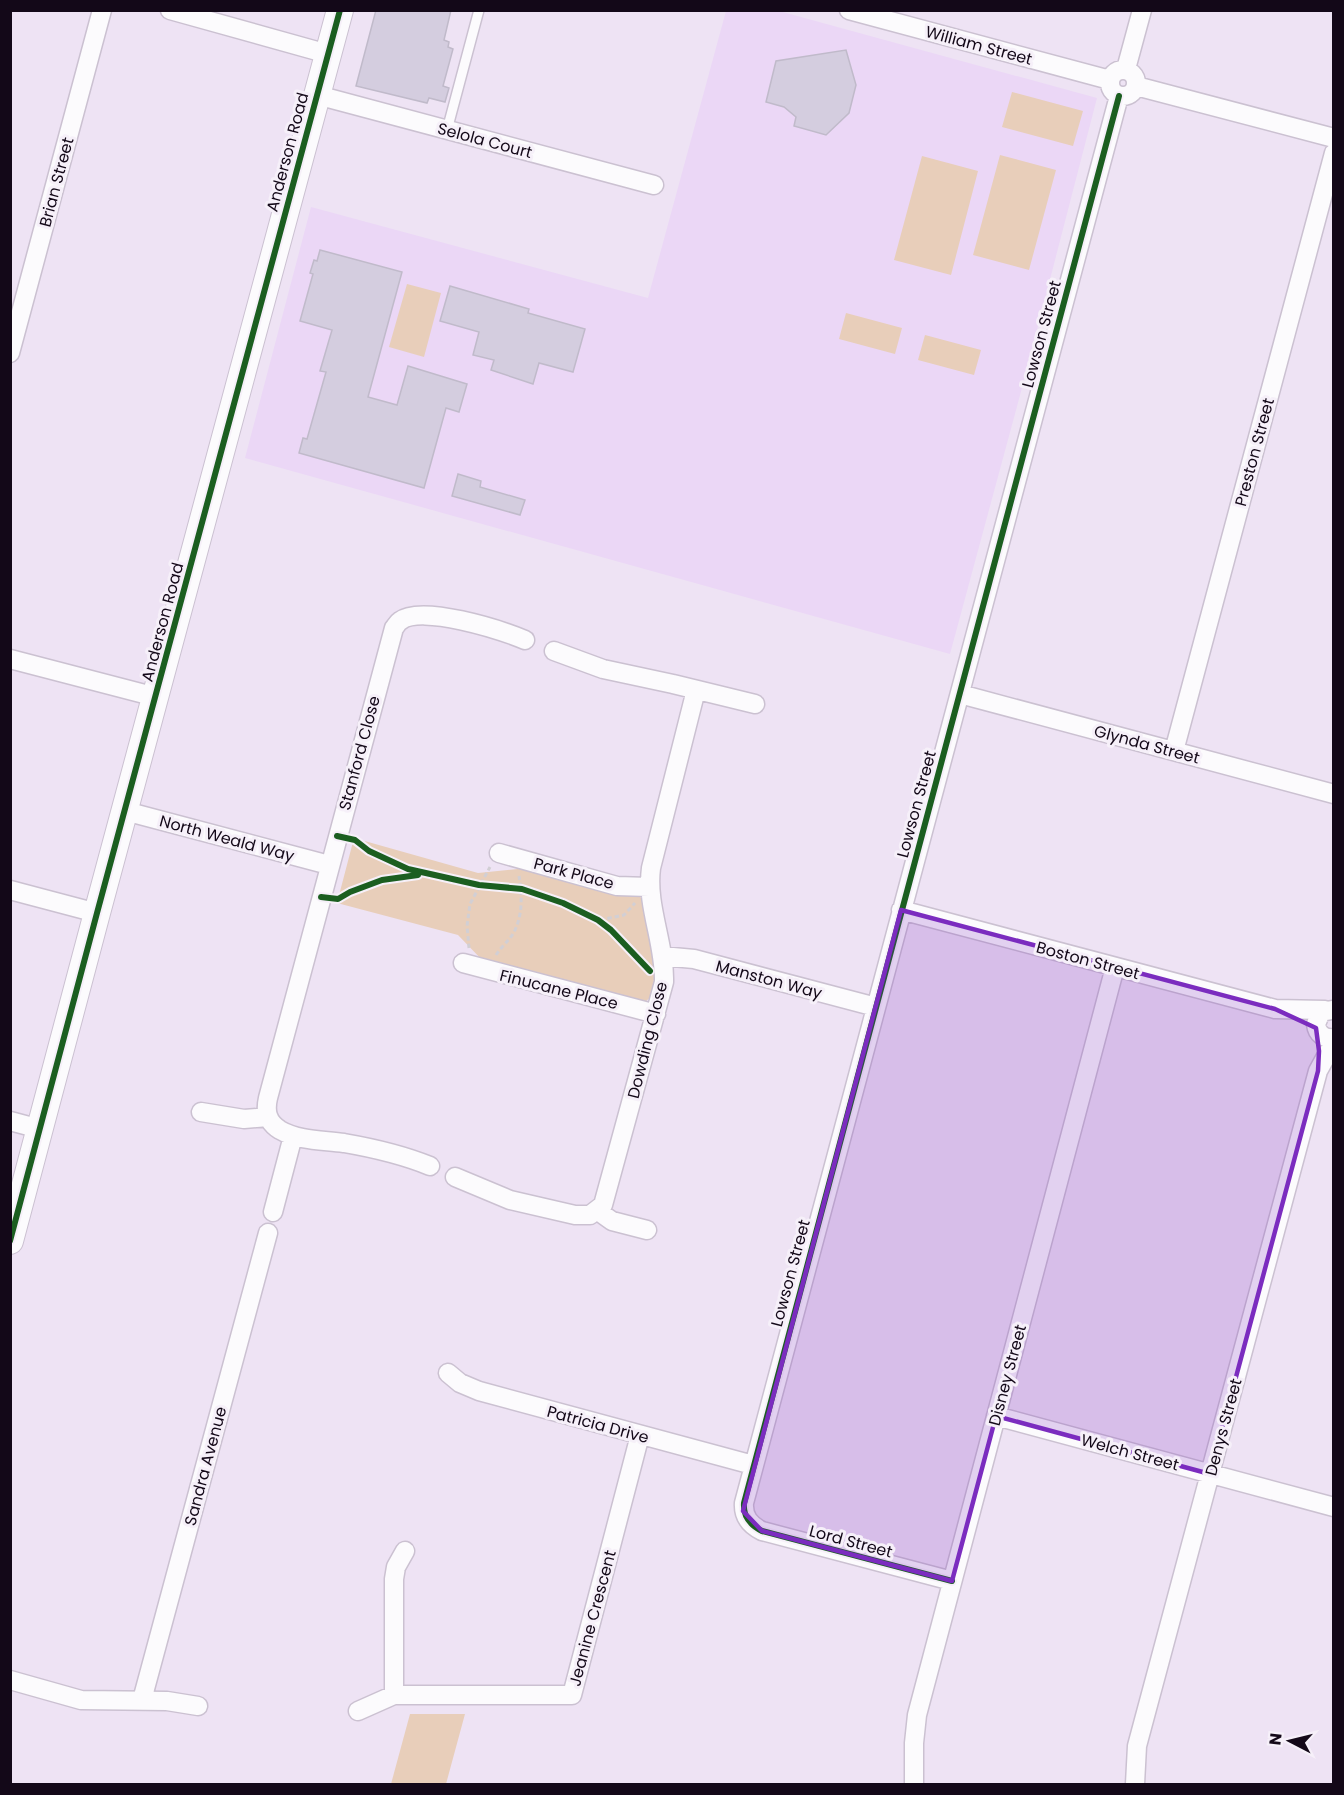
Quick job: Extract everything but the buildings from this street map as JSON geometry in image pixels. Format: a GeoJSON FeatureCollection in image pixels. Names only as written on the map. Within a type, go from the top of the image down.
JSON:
{"type":"FeatureCollection","features":[{"type":"Feature","properties":{"kind":"street","name":"Brian Street"},"geometry":{"type":"LineString","coordinates":[[10,353],[102,10]]}},
{"type":"Feature","properties":{"kind":"street"},"geometry":{"type":"LineString","coordinates":[[170,10],[328,54]]}},
{"type":"Feature","properties":{"kind":"street","name":"Anderson Road"},"geometry":{"type":"LineString","coordinates":[[10,1241],[340,10]]}},
{"type":"Feature","properties":{"kind":"street","name":"William Street"},"geometry":{"type":"LineString","coordinates":[[849,10],[1110,80]]}},
{"type":"Feature","properties":{"kind":"street"},"geometry":{"type":"LineString","coordinates":[[1126,69],[1142,10]]}},
{"type":"Feature","properties":{"kind":"street"},"geometry":{"type":"LineString","coordinates":[[1126,69],[1133,74],[1136,86],[1131,93],[1119,96],[1112,91],[1110,80],[1114,72],[1126,69]]}},
{"type":"Feature","properties":{"kind":"street"},"geometry":{"type":"LineString","coordinates":[[1136,86],[1334,138]]}},
{"type":"Feature","properties":{"kind":"street","name":"Selola Court"},"geometry":{"type":"LineString","coordinates":[[316,95],[654,185]]}},
{"type":"Feature","properties":{"kind":"street","name":"Lowson Street"},"geometry":{"type":"LineString","coordinates":[[747,1519],[743,1511],[753,1465],[1119,96]]}},
{"type":"Feature","properties":{"kind":"street","name":"Preston Street"},"geometry":{"type":"LineString","coordinates":[[1174,751],[1334,153]]}},
{"type":"Feature","properties":{"kind":"street","name":"Stanford Close"},"geometry":{"type":"LineString","coordinates":[[268,1117],[268,1098],[394,628],[400,621],[421,615],[455,619],[485,626],[525,640]]}},
{"type":"Feature","properties":{"kind":"street"},"geometry":{"type":"LineString","coordinates":[[554,651],[603,669],[755,704]]}},
{"type":"Feature","properties":{"kind":"street"},"geometry":{"type":"LineString","coordinates":[[10,658],[156,697]]}},
{"type":"Feature","properties":{"kind":"street","name":"Dowding Close"},"geometry":{"type":"LineString","coordinates":[[598,1211],[606,1199],[664,982],[662,956],[643,893],[696,690]]}},
{"type":"Feature","properties":{"kind":"street","name":"Glynda Street"},"geometry":{"type":"LineString","coordinates":[[960,694],[1334,794]]}},
{"type":"Feature","properties":{"kind":"street","name":"North Weald Way"},"geometry":{"type":"LineString","coordinates":[[125,811],[329,865]]}},
{"type":"Feature","properties":{"kind":"street","name":"Park Place"},"geometry":{"type":"LineString","coordinates":[[499,853],[643,893]]}},
{"type":"Feature","properties":{"kind":"street"},"geometry":{"type":"LineString","coordinates":[[10,890],[97,913]]}},
{"type":"Feature","properties":{"kind":"street","name":"Boston Street"},"geometry":{"type":"LineString","coordinates":[[902,910],[1275,1009],[1325,1035]]}},
{"type":"Feature","properties":{"kind":"street","name":"Manston Way"},"geometry":{"type":"LineString","coordinates":[[662,956],[694,958],[876,1007]]}},
{"type":"Feature","properties":{"kind":"street","name":"Finucane Place"},"geometry":{"type":"LineString","coordinates":[[465,964],[656,1014]]}},
{"type":"Feature","properties":{"kind":"street","name":"Disney Street"},"geometry":{"type":"LineString","coordinates":[[914,1785],[917,1715],[1115,968]]}},
{"type":"Feature","properties":{"kind":"street","name":"Boston Street"},"geometry":{"type":"LineString","coordinates":[[1275,1009],[1330,1006]]}},
{"type":"Feature","properties":{"kind":"street","name":"Denys Street"},"geometry":{"type":"LineString","coordinates":[[1135,1785],[1137,1746],[1318,1071],[1325,1035],[1316,1019],[1330,1006]]}},
{"type":"Feature","properties":{"kind":"street"},"geometry":{"type":"LineString","coordinates":[[201,1112],[244,1119],[268,1117],[279,1129],[293,1136],[371,1149],[430,1166]]}},
{"type":"Feature","properties":{"kind":"street"},"geometry":{"type":"LineString","coordinates":[[10,1121],[40,1129]]}},
{"type":"Feature","properties":{"kind":"street"},"geometry":{"type":"LineString","coordinates":[[273,1212],[293,1136]]}},
{"type":"Feature","properties":{"kind":"street"},"geometry":{"type":"LineString","coordinates":[[455,1177],[510,1200],[583,1216],[598,1211],[612,1221],[647,1230]]}},
{"type":"Feature","properties":{"kind":"street","name":"Sandra Avenue"},"geometry":{"type":"LineString","coordinates":[[142,1700],[268,1233]]}},
{"type":"Feature","properties":{"kind":"street","name":"Patricia Drive"},"geometry":{"type":"LineString","coordinates":[[448,1373],[460,1383],[479,1391],[753,1465]]}},
{"type":"Feature","properties":{"kind":"street","name":"Welch Street"},"geometry":{"type":"LineString","coordinates":[[996,1416],[1334,1507]]}},
{"type":"Feature","properties":{"kind":"street","name":"Jeanine Crescent"},"geometry":{"type":"LineString","coordinates":[[358,1711],[394,1695],[572,1695],[640,1435]]}},
{"type":"Feature","properties":{"kind":"street","name":"Lord Street"},"geometry":{"type":"LineString","coordinates":[[747,1519],[762,1531],[951,1581]]}},
{"type":"Feature","properties":{"kind":"street"},"geometry":{"type":"LineString","coordinates":[[394,1695],[394,1579],[396,1567],[405,1551]]}},
{"type":"Feature","properties":{"kind":"street"},"geometry":{"type":"LineString","coordinates":[[10,1680],[81,1700],[166,1701],[198,1706]]}},
{"type":"Feature","properties":{"kind":"lane"},"geometry":{"type":"LineString","coordinates":[[447,130],[479,10]]}},
{"type":"Feature","properties":{"kind":"path"},"geometry":{"type":"LineString","coordinates":[[337,836],[355,840],[391,862],[427,874],[475,882],[479,885],[521,889],[563,903],[598,920],[617,936],[650,971]]}},
{"type":"Feature","properties":{"kind":"path"},"geometry":{"type":"LineString","coordinates":[[465,964],[468,912],[479,885],[499,853]]}},
{"type":"Feature","properties":{"kind":"path"},"geometry":{"type":"LineString","coordinates":[[490,971],[519,920],[521,889],[518,874],[522,859]]}},
{"type":"Feature","properties":{"kind":"path"},"geometry":{"type":"LineString","coordinates":[[321,897],[338,899],[382,880],[427,874]]}},
{"type":"Feature","properties":{"kind":"path"},"geometry":{"type":"LineString","coordinates":[[598,920],[624,915],[643,893]]}},
{"type":"Feature","properties":{"kind":"highlighted area"},"geometry":{"type":"Polygon","coordinates":[[[901,910],[1275,1009],[1316,1028],[1319,1051],[1318,1071],[1210,1474],[996,1416],[952,1581],[762,1531],[743,1511],[901,910]]]}},
{"type":"Feature","properties":{"kind":"shaded area"},"geometry":{"type":"Polygon","coordinates":[[[726,11],[779,11],[1097,98],[950,654],[245,458],[311,207],[648,298],[726,11]]]}},
{"type":"Feature","properties":{"kind":"shaded area"},"geometry":{"type":"Polygon","coordinates":[[[1012,92],[1083,111],[1073,146],[1002,127],[1012,92]]]}},
{"type":"Feature","properties":{"kind":"shaded area"},"geometry":{"type":"Polygon","coordinates":[[[1000,155],[1056,170],[1029,270],[973,255],[1000,155]]]}},
{"type":"Feature","properties":{"kind":"shaded area"},"geometry":{"type":"Polygon","coordinates":[[[922,156],[978,171],[951,275],[894,260],[922,156]]]}},
{"type":"Feature","properties":{"kind":"shaded area"},"geometry":{"type":"Polygon","coordinates":[[[407,284],[441,293],[424,357],[389,347],[407,284]]]}},
{"type":"Feature","properties":{"kind":"shaded area"},"geometry":{"type":"Polygon","coordinates":[[[846,313],[902,328],[895,354],[839,339],[846,313]]]}},
{"type":"Feature","properties":{"kind":"shaded area"},"geometry":{"type":"Polygon","coordinates":[[[925,335],[981,350],[974,375],[918,360],[925,335]]]}},
{"type":"Feature","properties":{"kind":"shaded area"},"geometry":{"type":"Polygon","coordinates":[[[354,838],[478,873],[527,868],[634,892],[645,901],[658,977],[652,996],[645,1002],[485,963],[458,935],[337,903],[354,838]]]}},
{"type":"Feature","properties":{"kind":"shaded area"},"geometry":{"type":"Polygon","coordinates":[[[410,1714],[465,1714],[446,1784],[391,1784],[410,1714]]]}},
{"type":"Feature","properties":{"kind":"cycle path"},"geometry":{"type":"LineString","coordinates":[[10,1241],[340,10]]}},
{"type":"Feature","properties":{"kind":"cycle path"},"geometry":{"type":"LineString","coordinates":[[952,1581],[762,1531],[748,1520],[744,1503],[1119,96]]}},
{"type":"Feature","properties":{"kind":"cycle path"},"geometry":{"type":"LineString","coordinates":[[337,836],[355,840],[369,851],[408,869],[479,885],[522,889],[563,903],[598,920],[611,930],[650,971]]}},
{"type":"Feature","properties":{"kind":"cycle path"},"geometry":{"type":"LineString","coordinates":[[321,897],[338,899],[382,880],[418,875]]}}]}
